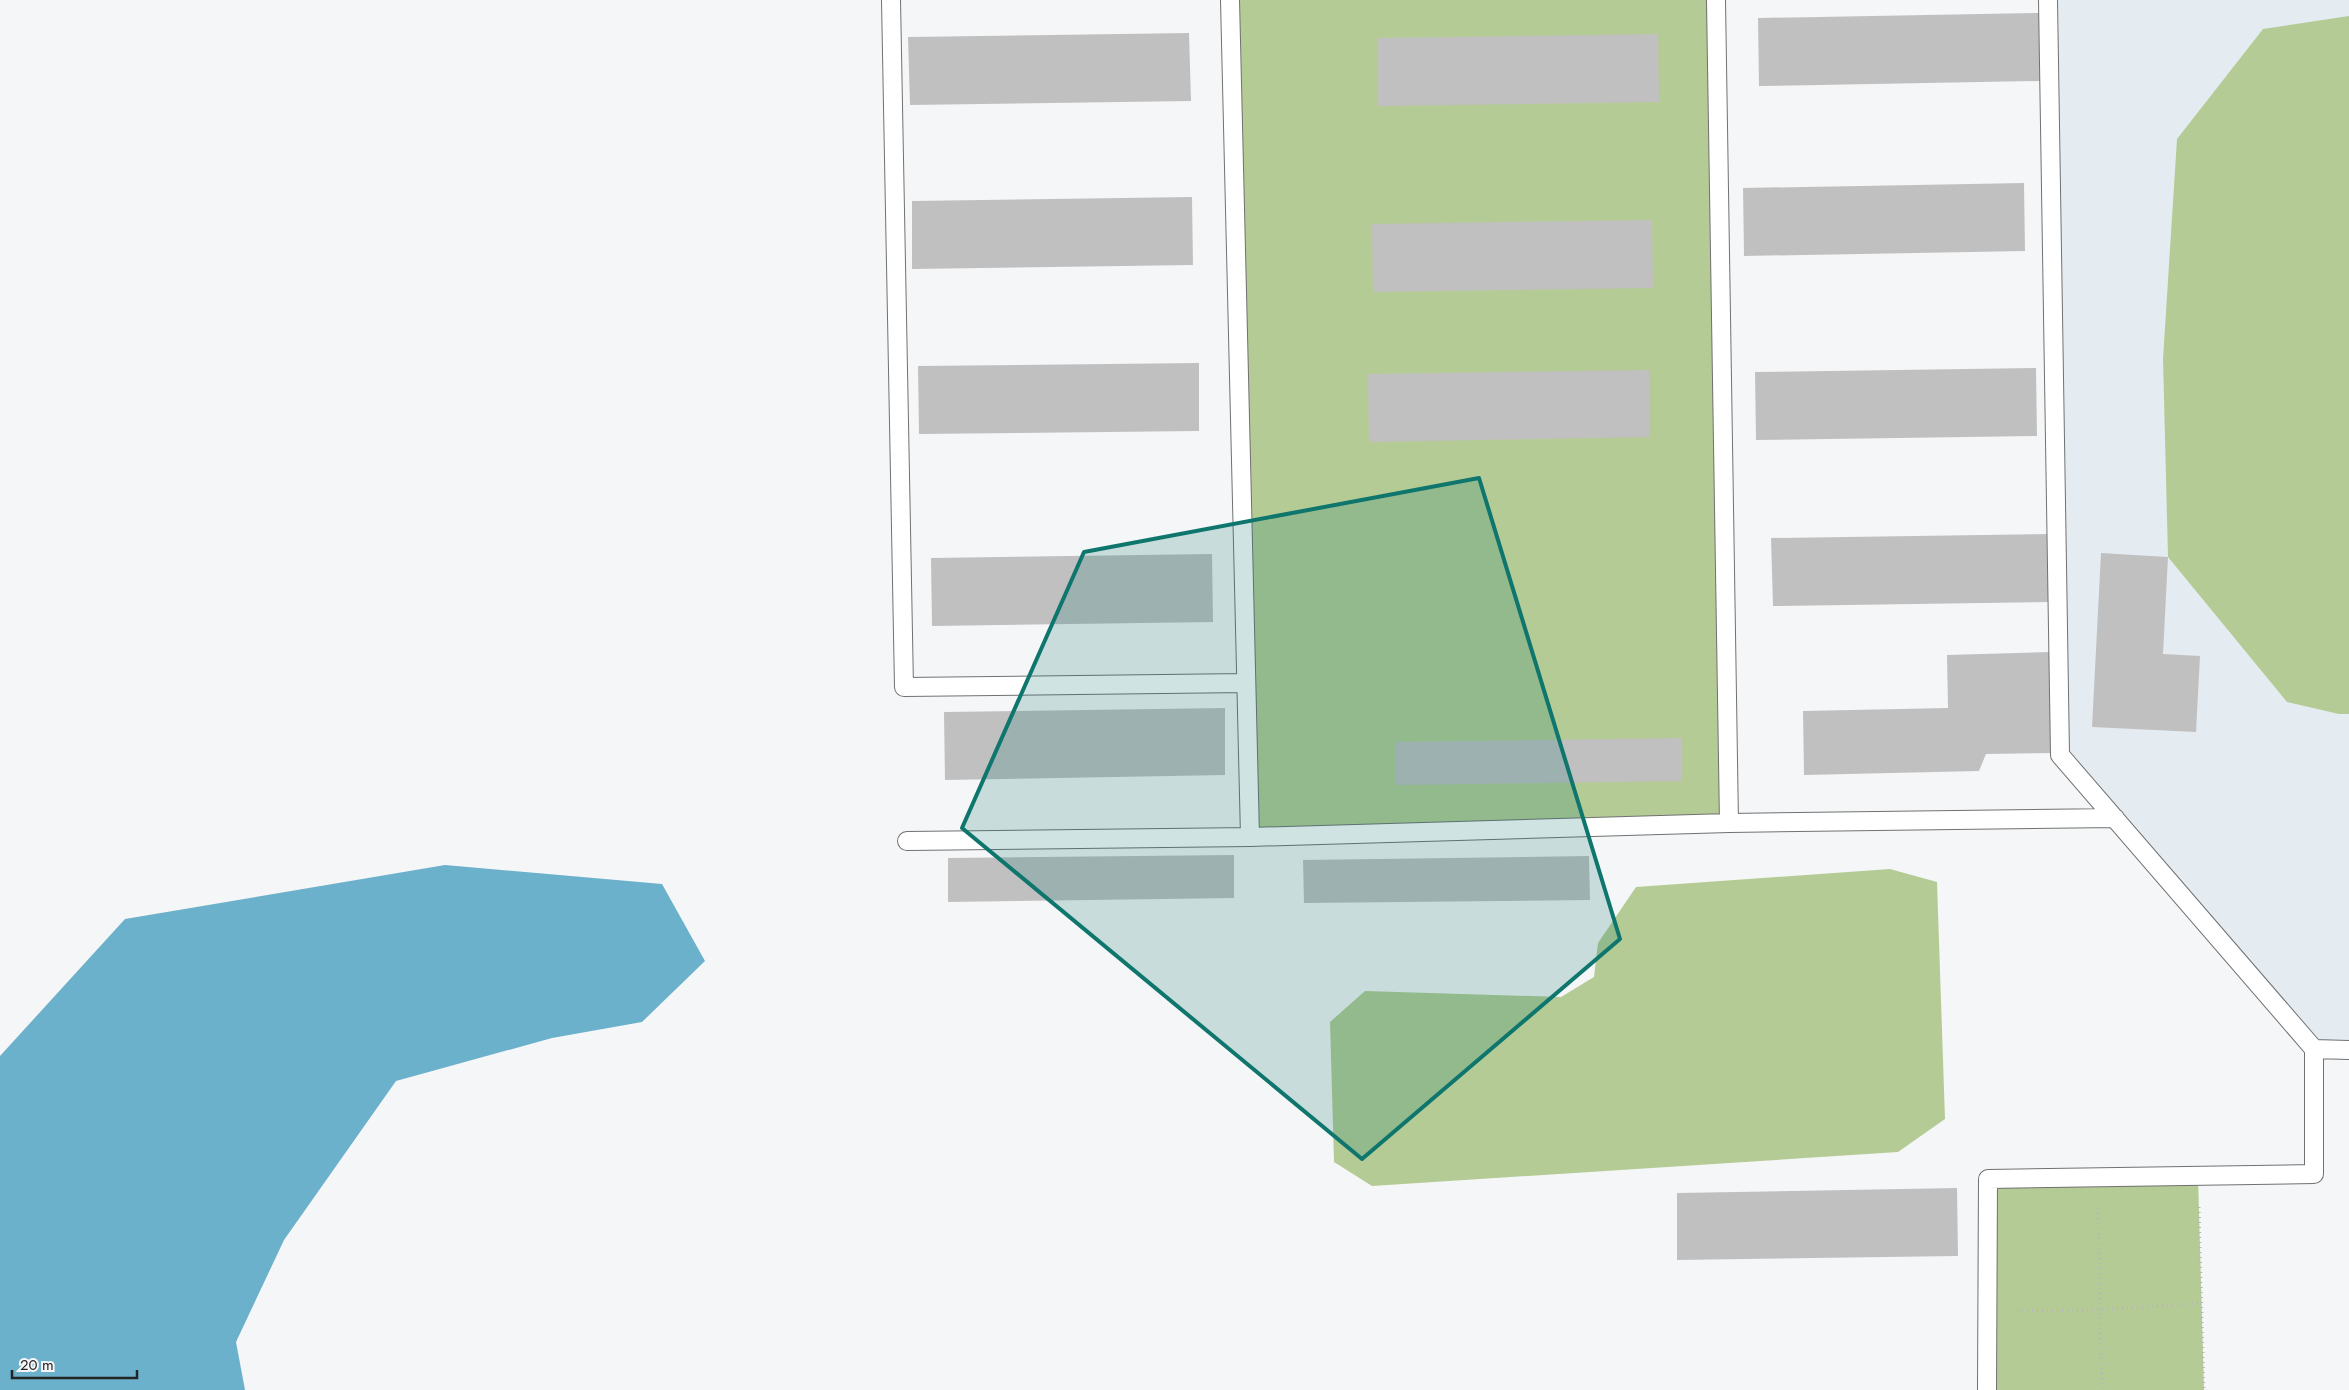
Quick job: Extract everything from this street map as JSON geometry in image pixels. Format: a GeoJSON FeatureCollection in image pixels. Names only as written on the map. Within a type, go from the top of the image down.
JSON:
{"type":"FeatureCollection","features":[{"type":"Feature","properties":{"kind":"lane"},"geometry":{"type":"LineString","coordinates":[[891,0],[904,687],[1246,683]]}},
{"type":"Feature","properties":{"kind":"lane"},"geometry":{"type":"LineString","coordinates":[[1230,0],[1250,837]]}},
{"type":"Feature","properties":{"kind":"lane"},"geometry":{"type":"LineString","coordinates":[[1716,0],[1729,823]]}},
{"type":"Feature","properties":{"kind":"lane"},"geometry":{"type":"LineString","coordinates":[[1986,1390],[1988,1179],[2314,1174],[2314,1049],[2060,755],[2048,0]]}},
{"type":"Feature","properties":{"kind":"lane"},"geometry":{"type":"LineString","coordinates":[[907,841],[1250,837],[1729,823],[2115,818]]}},
{"type":"Feature","properties":{"kind":"lane"},"geometry":{"type":"LineString","coordinates":[[2314,1049],[2349,1050]]}},
{"type":"Feature","properties":{"kind":"path"},"geometry":{"type":"LineString","coordinates":[[2198,1176],[2204,1390]]}},
{"type":"Feature","properties":{"kind":"path"},"geometry":{"type":"LineString","coordinates":[[2097,1178],[2102,1390]]}},
{"type":"Feature","properties":{"kind":"path"},"geometry":{"type":"LineString","coordinates":[[1987,1311],[2100,1310],[2202,1303]]}},
{"type":"Feature","properties":{"kind":"highlighted area"},"geometry":{"type":"Polygon","coordinates":[[[1479,478],[1620,939],[1362,1159],[962,828],[1084,552],[1479,478]]]}},
{"type":"Feature","properties":{"kind":"shaded area"},"geometry":{"type":"Polygon","coordinates":[[[2048,0],[2349,0],[2349,1050],[2314,1049],[2060,755],[2048,0]]]}},
{"type":"Feature","properties":{"kind":"green space"},"geometry":{"type":"Polygon","coordinates":[[[1233,0],[1716,0],[1729,823],[1250,837],[1233,0]]]}},
{"type":"Feature","properties":{"kind":"green space"},"geometry":{"type":"Polygon","coordinates":[[[2349,16],[2349,714],[2339,714],[2287,702],[2168,557],[2163,359],[2177,139],[2263,29],[2349,16]]]}},
{"type":"Feature","properties":{"kind":"green space"},"geometry":{"type":"Polygon","coordinates":[[[1890,869],[1937,882],[1945,1119],[1898,1152],[1372,1186],[1334,1162],[1330,1022],[1365,991],[1561,997],[1594,977],[1598,943],[1636,887],[1890,869]]]}},
{"type":"Feature","properties":{"kind":"green space"},"geometry":{"type":"Polygon","coordinates":[[[2198,1176],[2204,1390],[1987,1390],[1988,1179],[2198,1176]]]}},
{"type":"Feature","properties":{"kind":"water"},"geometry":{"type":"Polygon","coordinates":[[[445,865],[662,884],[705,961],[642,1022],[552,1038],[396,1081],[284,1240],[236,1342],[245,1390],[0,1390],[0,1056],[125,919],[445,865]]]}},
{"type":"Feature","properties":{"kind":"building"},"geometry":{"type":"Polygon","coordinates":[[[2039,13],[2040,81],[1759,86],[1758,18],[2039,13]]]}},
{"type":"Feature","properties":{"kind":"building"},"geometry":{"type":"Polygon","coordinates":[[[1189,33],[1191,101],[910,105],[908,37],[1189,33]]]}},
{"type":"Feature","properties":{"kind":"building"},"geometry":{"type":"Polygon","coordinates":[[[1658,34],[1659,102],[1378,106],[1377,38],[1658,34]]]}},
{"type":"Feature","properties":{"kind":"building"},"geometry":{"type":"Polygon","coordinates":[[[2024,183],[2025,251],[1744,256],[1743,188],[2024,183]]]}},
{"type":"Feature","properties":{"kind":"building"},"geometry":{"type":"Polygon","coordinates":[[[1192,197],[1193,265],[912,269],[912,201],[1192,197]]]}},
{"type":"Feature","properties":{"kind":"building"},"geometry":{"type":"Polygon","coordinates":[[[1652,220],[1653,288],[1373,292],[1372,224],[1652,220]]]}},
{"type":"Feature","properties":{"kind":"building"},"geometry":{"type":"Polygon","coordinates":[[[1199,363],[1199,431],[919,434],[918,366],[1199,363]]]}},
{"type":"Feature","properties":{"kind":"building"},"geometry":{"type":"Polygon","coordinates":[[[2036,368],[2037,436],[1756,440],[1755,372],[2036,368]]]}},
{"type":"Feature","properties":{"kind":"building"},"geometry":{"type":"Polygon","coordinates":[[[1649,370],[1650,437],[1369,442],[1368,374],[1649,370]]]}},
{"type":"Feature","properties":{"kind":"building"},"geometry":{"type":"Polygon","coordinates":[[[2052,534],[2053,602],[1773,606],[1771,538],[2052,534]]]}},
{"type":"Feature","properties":{"kind":"building"},"geometry":{"type":"Polygon","coordinates":[[[2101,553],[2168,557],[2163,654],[2200,656],[2196,732],[2092,727],[2101,553]]]}},
{"type":"Feature","properties":{"kind":"building"},"geometry":{"type":"Polygon","coordinates":[[[1212,554],[1213,622],[932,626],[931,558],[1212,554]]]}},
{"type":"Feature","properties":{"kind":"building"},"geometry":{"type":"Polygon","coordinates":[[[2051,652],[2053,753],[1986,754],[1979,771],[1804,775],[1803,711],[1948,708],[1947,655],[2051,652]]]}},
{"type":"Feature","properties":{"kind":"building"},"geometry":{"type":"Polygon","coordinates":[[[1225,708],[1225,775],[945,780],[944,712],[1225,708]]]}},
{"type":"Feature","properties":{"kind":"building"},"geometry":{"type":"Polygon","coordinates":[[[1682,738],[1682,781],[1396,785],[1396,742],[1682,738]]]}},
{"type":"Feature","properties":{"kind":"building"},"geometry":{"type":"Polygon","coordinates":[[[1234,855],[1234,898],[948,902],[948,858],[1234,855]]]}},
{"type":"Feature","properties":{"kind":"building"},"geometry":{"type":"Polygon","coordinates":[[[1589,856],[1590,900],[1304,903],[1303,860],[1589,856]]]}},
{"type":"Feature","properties":{"kind":"building"},"geometry":{"type":"Polygon","coordinates":[[[1957,1188],[1958,1256],[1677,1260],[1677,1193],[1957,1188]]]}}]}
